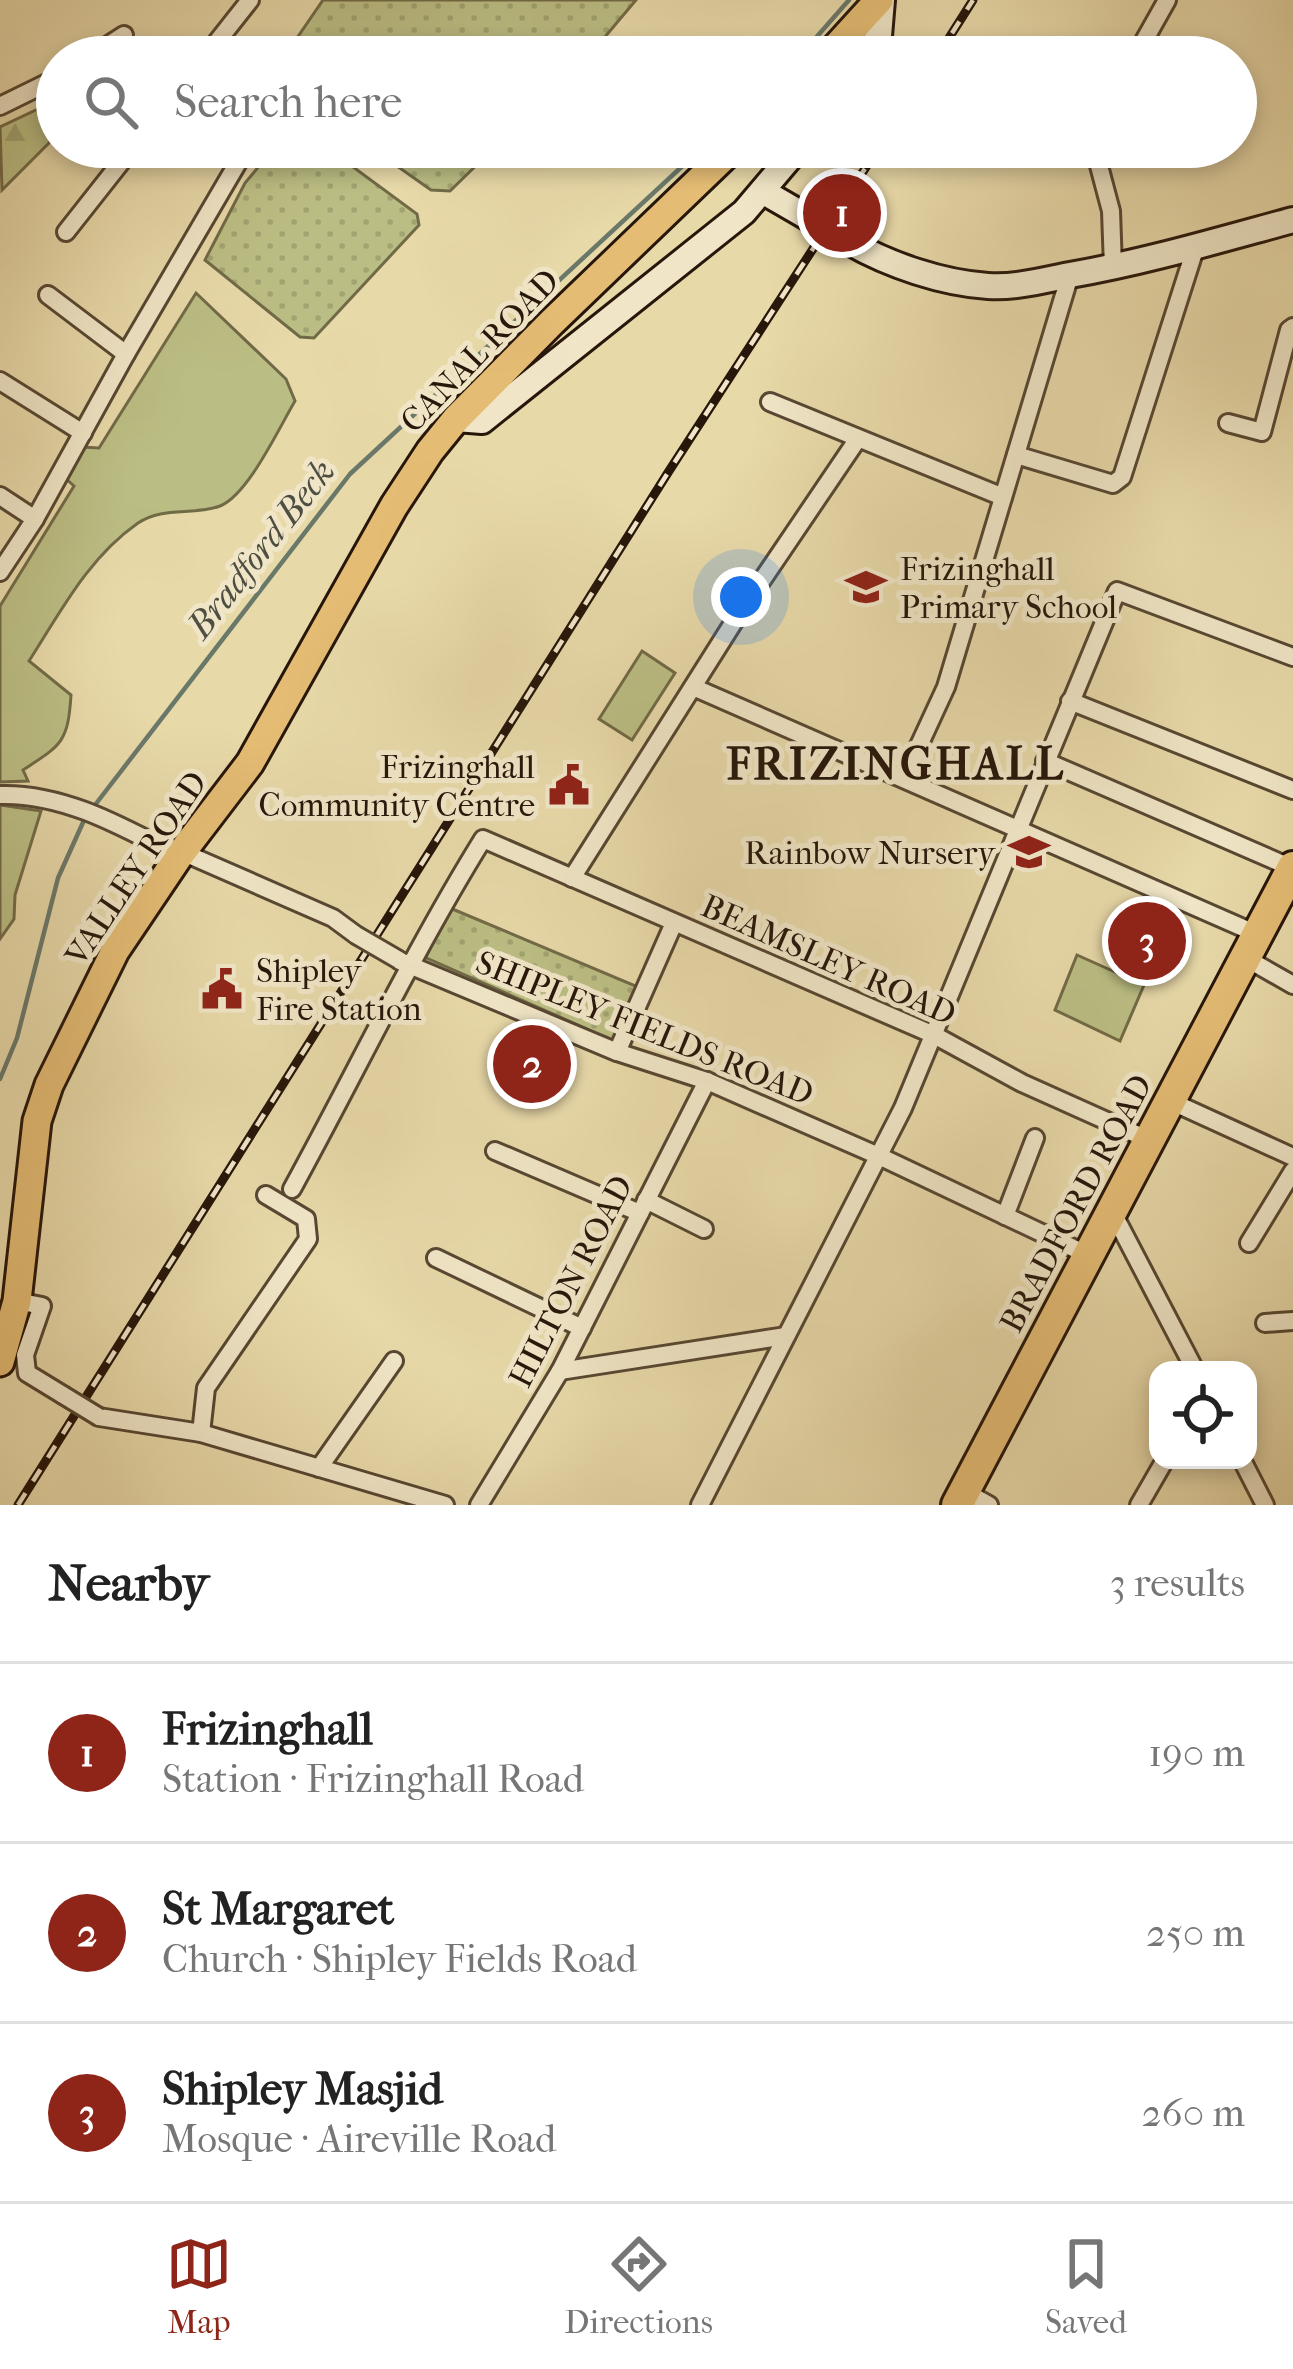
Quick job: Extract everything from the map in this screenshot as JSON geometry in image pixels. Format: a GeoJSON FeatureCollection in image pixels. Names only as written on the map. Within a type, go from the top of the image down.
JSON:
{"type":"FeatureCollection","features":[{"type":"Feature","properties":{"kind":"highway","name":"BRADFORD ROAD"},"geometry":{"type":"LineString","coordinates":[[970,1500],[1147,1139],[1293,868]]}},
{"type":"Feature","properties":{"kind":"main road"},"geometry":{"type":"LineString","coordinates":[[847,36],[881,0]]}},
{"type":"Feature","properties":{"kind":"main road","name":"CANAL ROAD"},"geometry":{"type":"LineString","coordinates":[[250,763],[394,506],[456,419],[713,168]]}},
{"type":"Feature","properties":{"kind":"main road","name":"VALLEY ROAD"},"geometry":{"type":"LineString","coordinates":[[0,1362],[17,1301],[31,1156],[49,1085],[115,951],[180,854],[250,763]]}},
{"type":"Feature","properties":{"kind":"street"},"geometry":{"type":"LineString","coordinates":[[222,36],[250,0]]}},
{"type":"Feature","properties":{"kind":"street"},"geometry":{"type":"LineString","coordinates":[[879,36],[881,0]]}},
{"type":"Feature","properties":{"kind":"street"},"geometry":{"type":"LineString","coordinates":[[1147,36],[1167,0]]}},
{"type":"Feature","properties":{"kind":"street"},"geometry":{"type":"LineString","coordinates":[[0,106],[36,88]]}},
{"type":"Feature","properties":{"kind":"street"},"geometry":{"type":"LineString","coordinates":[[66,232],[116,168]]}},
{"type":"Feature","properties":{"kind":"street"},"geometry":{"type":"LineString","coordinates":[[0,572],[35,519],[125,353],[235,168]]}},
{"type":"Feature","properties":{"kind":"street"},"geometry":{"type":"LineString","coordinates":[[456,419],[482,421],[703,247],[764,192],[783,168]]}},
{"type":"Feature","properties":{"kind":"street"},"geometry":{"type":"LineString","coordinates":[[1100,168],[1111,211],[1113,267]]}},
{"type":"Feature","properties":{"kind":"street"},"geometry":{"type":"LineString","coordinates":[[764,192],[883,259],[988,286],[1113,267],[1293,220]]}},
{"type":"Feature","properties":{"kind":"street"},"geometry":{"type":"LineString","coordinates":[[1016,455],[1113,484],[1122,477],[1196,246]]}},
{"type":"Feature","properties":{"kind":"street"},"geometry":{"type":"LineString","coordinates":[[904,778],[946,687],[1070,275]]}},
{"type":"Feature","properties":{"kind":"street"},"geometry":{"type":"LineString","coordinates":[[48,295],[125,353]]}},
{"type":"Feature","properties":{"kind":"street"},"geometry":{"type":"LineString","coordinates":[[1228,423],[1262,432],[1293,327]]}},
{"type":"Feature","properties":{"kind":"street"},"geometry":{"type":"LineString","coordinates":[[0,381],[83,433]]}},
{"type":"Feature","properties":{"kind":"street"},"geometry":{"type":"LineString","coordinates":[[770,402],[1003,496]]}},
{"type":"Feature","properties":{"kind":"street"},"geometry":{"type":"LineString","coordinates":[[572,878],[857,440]]}},
{"type":"Feature","properties":{"kind":"street"},"geometry":{"type":"LineString","coordinates":[[0,496],[35,519]]}},
{"type":"Feature","properties":{"kind":"street"},"geometry":{"type":"LineString","coordinates":[[700,1505],[881,1156],[1117,591],[1293,657]]}},
{"type":"Feature","properties":{"kind":"street"},"geometry":{"type":"LineString","coordinates":[[693,686],[1017,829],[1250,945],[1293,985]]}},
{"type":"Feature","properties":{"kind":"street"},"geometry":{"type":"LineString","coordinates":[[1070,701],[1293,790]]}},
{"type":"Feature","properties":{"kind":"street"},"geometry":{"type":"LineString","coordinates":[[1045,761],[1293,868]]}},
{"type":"Feature","properties":{"kind":"street","name":"SHIPLEY FIELDS ROAD"},"geometry":{"type":"LineString","coordinates":[[0,795],[36,797],[103,818],[333,918],[405,961],[617,1052],[707,1081],[881,1156],[1088,1255]]}},
{"type":"Feature","properties":{"kind":"street","name":"BEAMSLEY ROAD"},"geometry":{"type":"LineString","coordinates":[[405,961],[483,839],[934,1035],[1022,1084],[1147,1139]]}},
{"type":"Feature","properties":{"kind":"street"},"geometry":{"type":"LineString","coordinates":[[617,1052],[674,923]]}},
{"type":"Feature","properties":{"kind":"street"},"geometry":{"type":"LineString","coordinates":[[292,1189],[385,1020],[405,961]]}},
{"type":"Feature","properties":{"kind":"street","name":"HILTON ROAD"},"geometry":{"type":"LineString","coordinates":[[479,1505],[560,1371],[707,1081]]}},
{"type":"Feature","properties":{"kind":"street"},"geometry":{"type":"LineString","coordinates":[[1168,1100],[1293,1156]]}},
{"type":"Feature","properties":{"kind":"street"},"geometry":{"type":"LineString","coordinates":[[1005,1216],[1035,1138]]}},
{"type":"Feature","properties":{"kind":"street"},"geometry":{"type":"LineString","coordinates":[[495,1151],[704,1229]]}},
{"type":"Feature","properties":{"kind":"street"},"geometry":{"type":"LineString","coordinates":[[1250,1243],[1293,1171]]}},
{"type":"Feature","properties":{"kind":"street"},"geometry":{"type":"LineString","coordinates":[[201,1433],[206,1388],[308,1239],[306,1219],[266,1195]]}},
{"type":"Feature","properties":{"kind":"street"},"geometry":{"type":"LineString","coordinates":[[1112,1210],[1190,1361]]}},
{"type":"Feature","properties":{"kind":"street"},"geometry":{"type":"LineString","coordinates":[[436,1258],[582,1328]]}},
{"type":"Feature","properties":{"kind":"street"},"geometry":{"type":"LineString","coordinates":[[17,1301],[42,1306],[24,1364],[27,1373],[99,1417],[201,1433],[446,1505]]}},
{"type":"Feature","properties":{"kind":"street"},"geometry":{"type":"LineString","coordinates":[[1265,1323],[1293,1321]]}},
{"type":"Feature","properties":{"kind":"street"},"geometry":{"type":"LineString","coordinates":[[560,1371],[786,1336]]}},
{"type":"Feature","properties":{"kind":"street"},"geometry":{"type":"LineString","coordinates":[[319,1468],[394,1361]]}},
{"type":"Feature","properties":{"kind":"street"},"geometry":{"type":"LineString","coordinates":[[1139,1505],[1160,1469]]}},
{"type":"Feature","properties":{"kind":"street"},"geometry":{"type":"LineString","coordinates":[[1247,1469],[1265,1505]]}},
{"type":"Feature","properties":{"kind":"green space"},"geometry":{"type":"Polygon","coordinates":[[[323,0],[636,0],[606,36],[298,36],[323,0]]]}},
{"type":"Feature","properties":{"kind":"green space"},"geometry":{"type":"Polygon","coordinates":[[[36,110],[36,156],[2,190],[0,127],[36,110]]]}},
{"type":"Feature","properties":{"kind":"green space"},"geometry":{"type":"Polygon","coordinates":[[[258,168],[355,168],[417,214],[419,225],[314,338],[300,337],[205,260],[258,168]]]}},
{"type":"Feature","properties":{"kind":"green space"},"geometry":{"type":"Polygon","coordinates":[[[400,168],[474,168],[450,191],[431,190],[400,168]]]}},
{"type":"Feature","properties":{"kind":"green space"},"geometry":{"type":"Polygon","coordinates":[[[196,293],[286,379],[295,401],[262,460],[231,499],[210,509],[148,518],[120,537],[90,569],[29,661],[71,695],[65,733],[54,748],[23,770],[28,781],[0,782],[0,606],[74,486],[64,477],[82,447],[99,448],[196,293]]]}},
{"type":"Feature","properties":{"kind":"green space"},"geometry":{"type":"Polygon","coordinates":[[[642,651],[675,673],[632,740],[599,719],[642,651]]]}},
{"type":"Feature","properties":{"kind":"green space"},"geometry":{"type":"Polygon","coordinates":[[[0,805],[41,811],[15,895],[14,919],[0,939],[0,805]]]}},
{"type":"Feature","properties":{"kind":"green space"},"geometry":{"type":"Polygon","coordinates":[[[450,908],[638,987],[614,1041],[422,956],[450,908]]]}},
{"type":"Feature","properties":{"kind":"green space"},"geometry":{"type":"Polygon","coordinates":[[[1077,955],[1144,985],[1120,1041],[1055,1010],[1077,955]]]}},
{"type":"Feature","properties":{"kind":"waterway","name":"Bradford Beck"},"geometry":{"type":"LineString","coordinates":[[817,36],[849,0]]}},
{"type":"Feature","properties":{"kind":"waterway","name":"Bradford Beck"},"geometry":{"type":"LineString","coordinates":[[0,1079],[17,1038],[58,878],[85,818],[350,474],[680,168]]}},
{"type":"Feature","properties":{"kind":"railway"},"geometry":{"type":"LineString","coordinates":[[950,36],[973,0]]}},
{"type":"Feature","properties":{"kind":"railway"},"geometry":{"type":"LineString","coordinates":[[18,1505],[669,471],[865,168]]}},
{"type":"Feature","properties":{"kind":"place","name":"Frizinghall"},"geometry":{"type":"Point","coordinates":[842,213]}},
{"type":"Feature","properties":{"kind":"place","name":"Frizinghall Primary School"},"geometry":{"type":"Point","coordinates":[866,587]}},
{"type":"Feature","properties":{"kind":"place","name":"Frizinghall Community Centre"},"geometry":{"type":"Point","coordinates":[569,785]}},
{"type":"Feature","properties":{"kind":"place","name":"Rainbow Nursery"},"geometry":{"type":"Point","coordinates":[1029,852]}},
{"type":"Feature","properties":{"kind":"place","name":"Shipley Masjid"},"geometry":{"type":"Point","coordinates":[1147,941]}},
{"type":"Feature","properties":{"kind":"place","name":"Shipley Fire Station"},"geometry":{"type":"Point","coordinates":[222,989]}},
{"type":"Feature","properties":{"kind":"place","name":"St Margaret"},"geometry":{"type":"Point","coordinates":[532,1064]}},
{"type":"Feature","properties":{"kind":"district","name":"FRIZINGHALL"},"geometry":{"type":"Point","coordinates":[896,763]}}]}
